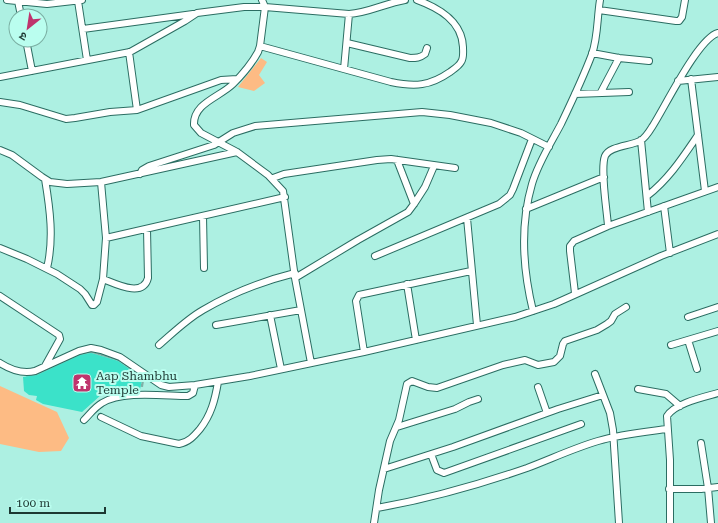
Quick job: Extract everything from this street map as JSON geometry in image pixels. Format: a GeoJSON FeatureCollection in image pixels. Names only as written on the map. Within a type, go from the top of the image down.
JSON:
{"type":"FeatureCollection","features":[{"type":"Feature","properties":{"kind":"street"},"geometry":{"type":"LineString","coordinates":[[7,0],[47,4],[80,0],[87,60]]}},
{"type":"Feature","properties":{"kind":"street"},"geometry":{"type":"LineString","coordinates":[[262,0],[265,7],[260,46],[256,55],[229,88],[202,106],[195,117],[194,125],[201,133],[237,152],[273,178],[283,191],[295,276],[311,363]]}},
{"type":"Feature","properties":{"kind":"street"},"geometry":{"type":"LineString","coordinates":[[83,29],[244,7],[265,7],[357,14],[393,2],[405,0]]}},
{"type":"Feature","properties":{"kind":"street"},"geometry":{"type":"LineString","coordinates":[[260,46],[402,84],[430,83],[439,79],[461,63],[463,59],[463,42],[454,21],[438,9],[417,0]]}},
{"type":"Feature","properties":{"kind":"street"},"geometry":{"type":"LineString","coordinates":[[533,311],[529,297],[524,243],[526,209],[533,180],[575,94],[592,53],[600,0]]}},
{"type":"Feature","properties":{"kind":"street"},"geometry":{"type":"LineString","coordinates":[[599,10],[678,21],[682,17],[685,0]]}},
{"type":"Feature","properties":{"kind":"street"},"geometry":{"type":"LineString","coordinates":[[0,77],[129,52],[197,13]]}},
{"type":"Feature","properties":{"kind":"street"},"geometry":{"type":"LineString","coordinates":[[344,69],[349,14]]}},
{"type":"Feature","properties":{"kind":"street"},"geometry":{"type":"LineString","coordinates":[[608,226],[604,157],[608,151],[641,140],[652,128],[678,81],[699,50],[712,36],[718,33]]}},
{"type":"Feature","properties":{"kind":"street"},"geometry":{"type":"LineString","coordinates":[[347,43],[410,58],[418,58],[426,54],[427,48]]}},
{"type":"Feature","properties":{"kind":"street"},"geometry":{"type":"LineString","coordinates":[[28,48],[32,71]]}},
{"type":"Feature","properties":{"kind":"street"},"geometry":{"type":"LineString","coordinates":[[129,52],[137,110]]}},
{"type":"Feature","properties":{"kind":"street"},"geometry":{"type":"LineString","coordinates":[[592,53],[649,61]]}},
{"type":"Feature","properties":{"kind":"street"},"geometry":{"type":"LineString","coordinates":[[601,92],[619,58]]}},
{"type":"Feature","properties":{"kind":"street"},"geometry":{"type":"LineString","coordinates":[[678,81],[718,77]]}},
{"type":"Feature","properties":{"kind":"street"},"geometry":{"type":"LineString","coordinates":[[0,102],[20,105],[66,119],[110,112],[137,110],[221,80],[237,79]]}},
{"type":"Feature","properties":{"kind":"street"},"geometry":{"type":"LineString","coordinates":[[692,79],[705,192]]}},
{"type":"Feature","properties":{"kind":"street"},"geometry":{"type":"LineString","coordinates":[[575,94],[629,92]]}},
{"type":"Feature","properties":{"kind":"street"},"geometry":{"type":"LineString","coordinates":[[140,174],[142,170],[148,166],[214,145],[234,133],[264,125],[422,112],[450,115],[491,123],[515,131],[549,147]]}},
{"type":"Feature","properties":{"kind":"street"},"geometry":{"type":"LineString","coordinates":[[647,196],[658,188],[675,169],[698,135]]}},
{"type":"Feature","properties":{"kind":"street"},"geometry":{"type":"LineString","coordinates":[[375,256],[500,204],[510,195],[519,176],[532,139]]}},
{"type":"Feature","properties":{"kind":"street"},"geometry":{"type":"LineString","coordinates":[[641,140],[648,212]]}},
{"type":"Feature","properties":{"kind":"street"},"geometry":{"type":"LineString","coordinates":[[0,150],[8,152],[45,179],[54,183],[63,184],[101,182],[237,152]]}},
{"type":"Feature","properties":{"kind":"street"},"geometry":{"type":"LineString","coordinates":[[273,178],[284,174],[377,160],[398,160],[455,168]]}},
{"type":"Feature","properties":{"kind":"street"},"geometry":{"type":"LineString","coordinates":[[398,160],[414,204]]}},
{"type":"Feature","properties":{"kind":"street"},"geometry":{"type":"LineString","coordinates":[[159,345],[185,322],[202,310],[251,286],[295,276],[408,212],[425,187],[434,166]]}},
{"type":"Feature","properties":{"kind":"street"},"geometry":{"type":"LineString","coordinates":[[526,209],[604,177]]}},
{"type":"Feature","properties":{"kind":"street"},"geometry":{"type":"LineString","coordinates":[[45,179],[51,240],[51,251],[47,268]]}},
{"type":"Feature","properties":{"kind":"street"},"geometry":{"type":"LineString","coordinates":[[0,248],[47,268],[80,289],[93,306],[96,302],[103,279],[106,238],[101,182]]}},
{"type":"Feature","properties":{"kind":"street"},"geometry":{"type":"LineString","coordinates":[[575,293],[570,246],[574,241],[608,226],[718,187]]}},
{"type":"Feature","properties":{"kind":"street"},"geometry":{"type":"LineString","coordinates":[[106,238],[147,230],[285,197]]}},
{"type":"Feature","properties":{"kind":"street"},"geometry":{"type":"LineString","coordinates":[[664,206],[670,253]]}},
{"type":"Feature","properties":{"kind":"street"},"geometry":{"type":"LineString","coordinates":[[203,216],[204,268]]}},
{"type":"Feature","properties":{"kind":"street"},"geometry":{"type":"LineString","coordinates":[[467,218],[477,325]]}},
{"type":"Feature","properties":{"kind":"street"},"geometry":{"type":"LineString","coordinates":[[103,279],[126,288],[137,288],[146,284],[148,278],[147,230]]}},
{"type":"Feature","properties":{"kind":"street"},"geometry":{"type":"LineString","coordinates":[[0,363],[24,373],[35,371],[79,351],[91,348],[120,357],[161,386],[179,388],[218,382],[364,352],[515,317],[554,304],[575,293],[718,234]]}},
{"type":"Feature","properties":{"kind":"street"},"geometry":{"type":"LineString","coordinates":[[364,352],[356,301],[357,297],[362,294],[472,271]]}},
{"type":"Feature","properties":{"kind":"street"},"geometry":{"type":"LineString","coordinates":[[407,284],[416,340]]}},
{"type":"Feature","properties":{"kind":"street"},"geometry":{"type":"LineString","coordinates":[[0,296],[59,335],[60,340],[45,366]]}},
{"type":"Feature","properties":{"kind":"street"},"geometry":{"type":"LineString","coordinates":[[374,523],[390,441],[399,420],[405,386],[409,382],[412,381],[428,387],[437,388],[502,365],[525,360],[538,364],[554,362],[560,356],[565,341],[597,330],[611,321],[615,314],[626,307]]}},
{"type":"Feature","properties":{"kind":"street"},"geometry":{"type":"LineString","coordinates":[[688,317],[718,307]]}},
{"type":"Feature","properties":{"kind":"street"},"geometry":{"type":"LineString","coordinates":[[216,325],[301,310]]}},
{"type":"Feature","properties":{"kind":"street"},"geometry":{"type":"LineString","coordinates":[[270,315],[281,369]]}},
{"type":"Feature","properties":{"kind":"street"},"geometry":{"type":"LineString","coordinates":[[671,345],[718,331]]}},
{"type":"Feature","properties":{"kind":"street"},"geometry":{"type":"LineString","coordinates":[[688,340],[697,369]]}},
{"type":"Feature","properties":{"kind":"street"},"geometry":{"type":"LineString","coordinates":[[595,374],[610,413],[614,437],[619,523]]}},
{"type":"Feature","properties":{"kind":"street"},"geometry":{"type":"LineString","coordinates":[[102,418],[141,436],[180,444],[184,443],[189,441],[196,434],[209,417],[218,382]]}},
{"type":"Feature","properties":{"kind":"street"},"geometry":{"type":"LineString","coordinates":[[84,420],[95,408],[107,400],[131,395],[188,396],[193,393],[195,385]]}},
{"type":"Feature","properties":{"kind":"street"},"geometry":{"type":"LineString","coordinates":[[538,387],[546,413]]}},
{"type":"Feature","properties":{"kind":"street"},"geometry":{"type":"LineString","coordinates":[[638,389],[666,394],[680,406]]}},
{"type":"Feature","properties":{"kind":"street"},"geometry":{"type":"LineString","coordinates":[[670,523],[670,460],[666,419],[668,413],[680,406],[718,393]]}},
{"type":"Feature","properties":{"kind":"street"},"geometry":{"type":"LineString","coordinates":[[384,469],[546,413],[603,396]]}},
{"type":"Feature","properties":{"kind":"street"},"geometry":{"type":"LineString","coordinates":[[396,427],[455,409],[478,399]]}},
{"type":"Feature","properties":{"kind":"street"},"geometry":{"type":"LineString","coordinates":[[431,454],[437,470],[444,473],[581,424]]}},
{"type":"Feature","properties":{"kind":"street"},"geometry":{"type":"LineString","coordinates":[[376,508],[404,504],[466,488],[528,467],[591,443],[614,437],[667,429]]}},
{"type":"Feature","properties":{"kind":"street"},"geometry":{"type":"LineString","coordinates":[[701,443],[708,488],[711,523]]}},
{"type":"Feature","properties":{"kind":"street"},"geometry":{"type":"LineString","coordinates":[[669,489],[718,487]]}},
{"type":"Feature","properties":{"kind":"shaded area"},"geometry":{"type":"Polygon","coordinates":[[[261,58],[267,62],[259,75],[265,83],[254,91],[238,87],[261,58]]]}},
{"type":"Feature","properties":{"kind":"shaded area"},"geometry":{"type":"Polygon","coordinates":[[[0,386],[57,412],[69,438],[61,451],[39,452],[0,444],[0,386]]]}},
{"type":"Feature","properties":{"kind":"building","name":"Aap Shambhu Temple"},"geometry":{"type":"Polygon","coordinates":[[[91,353],[118,361],[142,378],[140,390],[113,388],[102,394],[82,412],[43,404],[36,400],[37,396],[29,395],[24,391],[23,377],[37,375],[80,355],[91,353]]]}},
{"type":"Feature","properties":{"kind":"place","name":"Aap Shambhu Temple"},"geometry":{"type":"Point","coordinates":[82,383]}}]}
